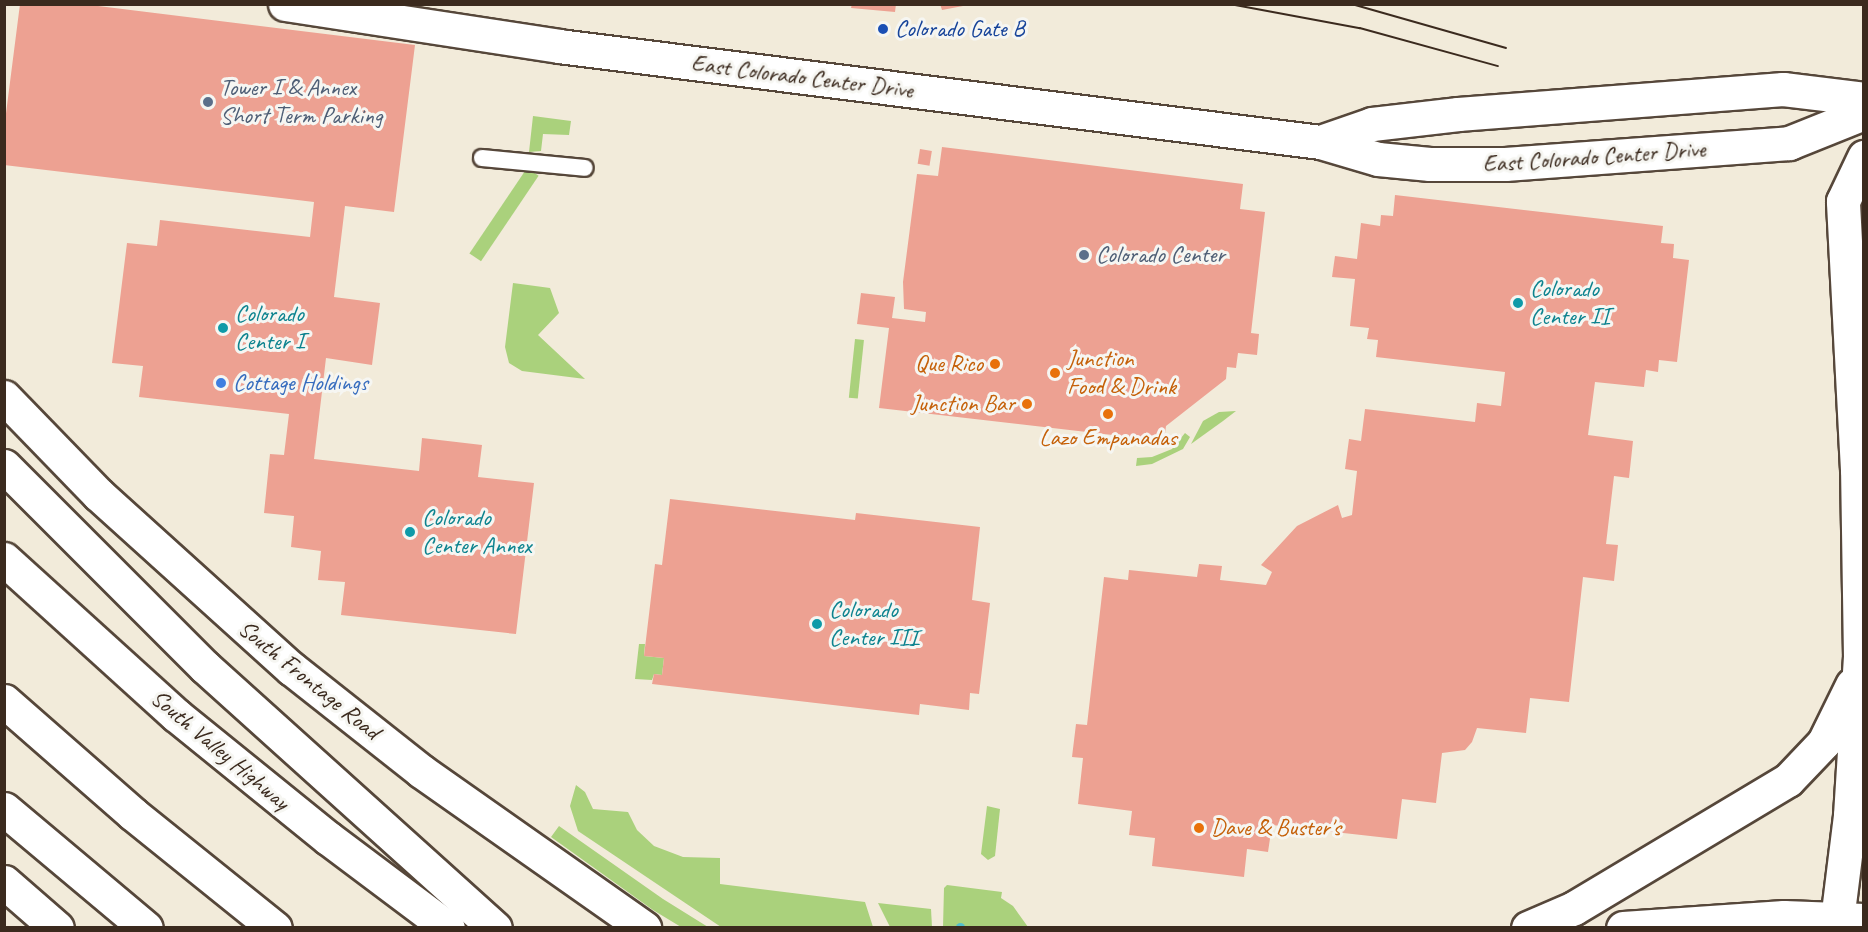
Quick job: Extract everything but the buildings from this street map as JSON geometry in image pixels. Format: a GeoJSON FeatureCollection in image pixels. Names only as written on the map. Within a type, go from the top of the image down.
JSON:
{"type":"FeatureCollection","features":[{"type":"Feature","properties":{"kind":"main road","name":"East Colorado Center Drive"},"geometry":{"type":"LineString","coordinates":[[285,4],[362,10],[559,46],[1320,142],[1378,159],[1505,164],[1789,143],[1863,113]]}},
{"type":"Feature","properties":{"kind":"main road","name":"East Colorado Center Drive"},"geometry":{"type":"LineString","coordinates":[[1320,142],[1372,124],[1458,114],[1783,88],[1863,99]]}},
{"type":"Feature","properties":{"kind":"main road"},"geometry":{"type":"LineString","coordinates":[[1623,927],[1784,916],[1846,922],[1860,657],[1857,470],[1843,201],[1863,157]]}},
{"type":"Feature","properties":{"kind":"main road","name":"South Frontage Road"},"geometry":{"type":"LineString","coordinates":[[4,397],[98,494],[292,669],[421,771],[644,927]]}},
{"type":"Feature","properties":{"kind":"main road"},"geometry":{"type":"LineString","coordinates":[[4,466],[205,667],[495,927]]}},
{"type":"Feature","properties":{"kind":"main road","name":"South Valley Highway"},"geometry":{"type":"LineString","coordinates":[[4,559],[176,715],[327,838],[448,927]]}},
{"type":"Feature","properties":{"kind":"main road"},"geometry":{"type":"LineString","coordinates":[[1528,927],[1613,885],[1788,780],[1811,758],[1836,723],[1860,657]]}},
{"type":"Feature","properties":{"kind":"main road"},"geometry":{"type":"LineString","coordinates":[[4,700],[157,834],[275,927]]}},
{"type":"Feature","properties":{"kind":"main road"},"geometry":{"type":"LineString","coordinates":[[4,809],[146,927]]}},
{"type":"Feature","properties":{"kind":"main road"},"geometry":{"type":"LineString","coordinates":[[6,886],[57,927]]}},
{"type":"Feature","properties":{"kind":"lane"},"geometry":{"type":"LineString","coordinates":[[482,158],[585,168]]}},
{"type":"Feature","properties":{"kind":"green space"},"geometry":{"type":"Polygon","coordinates":[[[533,116],[571,121],[569,135],[543,134],[541,151],[529,152],[533,116]]]}},
{"type":"Feature","properties":{"kind":"green space"},"geometry":{"type":"Polygon","coordinates":[[[527,168],[539,176],[481,261],[469,253],[527,168]]]}},
{"type":"Feature","properties":{"kind":"green space"},"geometry":{"type":"Polygon","coordinates":[[[513,283],[550,288],[559,313],[538,335],[585,379],[522,371],[509,363],[505,347],[513,283]]]}},
{"type":"Feature","properties":{"kind":"green space"},"geometry":{"type":"Polygon","coordinates":[[[855,339],[864,340],[858,399],[849,398],[855,339]]]}},
{"type":"Feature","properties":{"kind":"green space"},"geometry":{"type":"Polygon","coordinates":[[[1236,411],[1191,444],[1203,421],[1219,412],[1236,411]]]}},
{"type":"Feature","properties":{"kind":"green space"},"geometry":{"type":"Polygon","coordinates":[[[1185,433],[1190,437],[1183,449],[1152,464],[1136,466],[1137,458],[1152,457],[1172,449],[1185,433]]]}},
{"type":"Feature","properties":{"kind":"green space"},"geometry":{"type":"Polygon","coordinates":[[[639,644],[645,644],[644,656],[664,658],[662,675],[654,674],[652,680],[635,679],[639,644]]]}},
{"type":"Feature","properties":{"kind":"green space"},"geometry":{"type":"Polygon","coordinates":[[[576,785],[585,792],[593,809],[628,812],[637,830],[654,846],[683,857],[720,858],[720,884],[865,902],[873,927],[721,927],[578,831],[570,806],[576,785]]]}},
{"type":"Feature","properties":{"kind":"green space"},"geometry":{"type":"Polygon","coordinates":[[[987,806],[1000,809],[995,856],[988,860],[981,854],[987,806]]]}},
{"type":"Feature","properties":{"kind":"green space"},"geometry":{"type":"Polygon","coordinates":[[[559,826],[663,899],[708,927],[681,927],[653,910],[551,837],[559,826]]]}},
{"type":"Feature","properties":{"kind":"green space"},"geometry":{"type":"Polygon","coordinates":[[[947,885],[1002,892],[1001,898],[1013,906],[1028,927],[943,927],[944,888],[947,885]]]}},
{"type":"Feature","properties":{"kind":"green space"},"geometry":{"type":"Polygon","coordinates":[[[878,903],[931,909],[932,927],[890,927],[878,903]]]}},
{"type":"Feature","properties":{"kind":"tram line"},"geometry":{"type":"LineString","coordinates":[[1230,4],[1360,28],[1498,66]]}},
{"type":"Feature","properties":{"kind":"tram line"},"geometry":{"type":"LineString","coordinates":[[1352,4],[1506,48]]}},
{"type":"Feature","properties":{"kind":"place","name":"Colorado Gate B"},"geometry":{"type":"Point","coordinates":[883,29]}},
{"type":"Feature","properties":{"kind":"place","name":"Tower I & Annex Short Term Parking"},"geometry":{"type":"Point","coordinates":[208,102]}},
{"type":"Feature","properties":{"kind":"place","name":"Colorado Center"},"geometry":{"type":"Point","coordinates":[1084,255]}},
{"type":"Feature","properties":{"kind":"place","name":"Colorado Center II"},"geometry":{"type":"Point","coordinates":[1518,303]}},
{"type":"Feature","properties":{"kind":"place","name":"Colorado Center I"},"geometry":{"type":"Point","coordinates":[223,328]}},
{"type":"Feature","properties":{"kind":"place","name":"Que Rico"},"geometry":{"type":"Point","coordinates":[995,364]}},
{"type":"Feature","properties":{"kind":"place","name":"Junction Food & Drink"},"geometry":{"type":"Point","coordinates":[1055,373]}},
{"type":"Feature","properties":{"kind":"place","name":"Cottage Holdings"},"geometry":{"type":"Point","coordinates":[221,383]}},
{"type":"Feature","properties":{"kind":"place","name":"Junction Bar"},"geometry":{"type":"Point","coordinates":[1027,404]}},
{"type":"Feature","properties":{"kind":"place","name":"Lazo Empanadas"},"geometry":{"type":"Point","coordinates":[1108,414]}},
{"type":"Feature","properties":{"kind":"place","name":"Colorado Center Annex"},"geometry":{"type":"Point","coordinates":[410,532]}},
{"type":"Feature","properties":{"kind":"place","name":"Colorado Center III"},"geometry":{"type":"Point","coordinates":[817,624]}},
{"type":"Feature","properties":{"kind":"place","name":"Dave & Buster's"},"geometry":{"type":"Point","coordinates":[1199,828]}}]}
